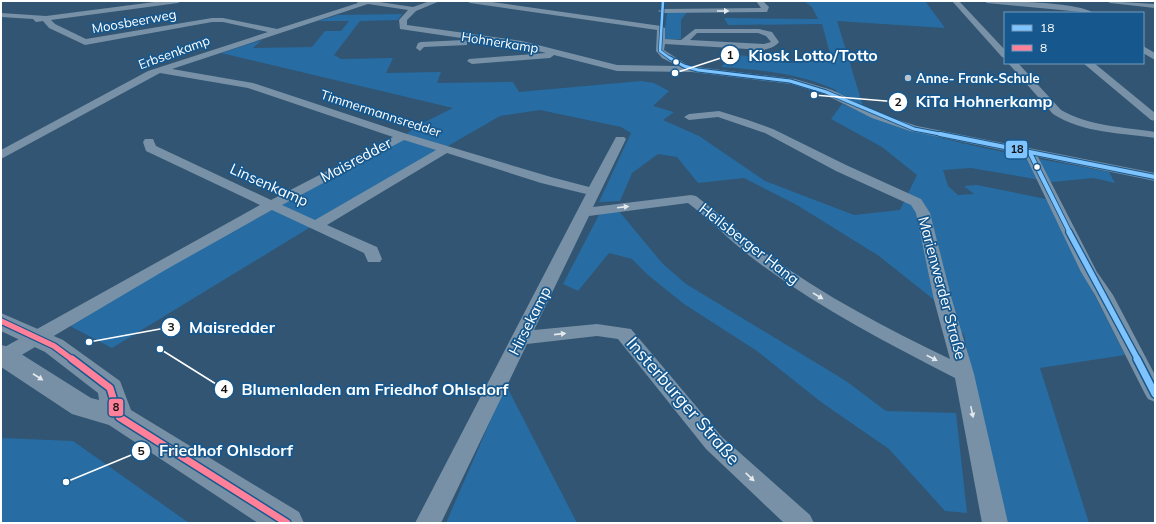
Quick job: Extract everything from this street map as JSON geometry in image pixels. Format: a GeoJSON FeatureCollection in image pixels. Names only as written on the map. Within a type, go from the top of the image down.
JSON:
{"type":"FeatureCollection","features":[{"type":"Feature","properties":{"kind":"main road"},"geometry":{"type":"LineString","coordinates":[[1,321],[62,351],[110,388],[119,417]]}},
{"type":"Feature","properties":{"kind":"main road"},"geometry":{"type":"LineString","coordinates":[[2,356],[82,406],[119,417],[288,523]]}},
{"type":"Feature","properties":{"kind":"street"},"geometry":{"type":"LineString","coordinates":[[8,24],[152,3],[178,1]]}},
{"type":"Feature","properties":{"kind":"street"},"geometry":{"type":"LineString","coordinates":[[359,1],[413,9],[437,1]]}},
{"type":"Feature","properties":{"kind":"street"},"geometry":{"type":"LineString","coordinates":[[470,1],[661,28]]}},
{"type":"Feature","properties":{"kind":"street"},"geometry":{"type":"LineString","coordinates":[[663,1],[660,51],[662,54],[679,64],[692,69]]}},
{"type":"Feature","properties":{"kind":"street"},"geometry":{"type":"LineString","coordinates":[[662,11],[764,10],[765,7],[759,1]]}},
{"type":"Feature","properties":{"kind":"street"},"geometry":{"type":"LineString","coordinates":[[955,1],[1004,54]]}},
{"type":"Feature","properties":{"kind":"street"},"geometry":{"type":"LineString","coordinates":[[987,1],[1077,9],[1086,12]]}},
{"type":"Feature","properties":{"kind":"street"},"geometry":{"type":"LineString","coordinates":[[1110,1],[1155,6]]}},
{"type":"Feature","properties":{"kind":"street","name":"Erbsenkamp"},"geometry":{"type":"LineString","coordinates":[[1,155],[159,70],[368,2]]}},
{"type":"Feature","properties":{"kind":"street"},"geometry":{"type":"LineString","coordinates":[[689,11],[695,3]]}},
{"type":"Feature","properties":{"kind":"street"},"geometry":{"type":"LineString","coordinates":[[1015,3],[1027,12]]}},
{"type":"Feature","properties":{"kind":"street"},"geometry":{"type":"LineString","coordinates":[[546,12],[557,5]]}},
{"type":"Feature","properties":{"kind":"street","name":"Hohnerkamp"},"geometry":{"type":"LineString","coordinates":[[413,9],[403,20],[403,27],[522,44],[616,68]]}},
{"type":"Feature","properties":{"kind":"street"},"geometry":{"type":"LineString","coordinates":[[1,15],[44,18]]}},
{"type":"Feature","properties":{"kind":"street","name":"Moosbeerweg"},"geometry":{"type":"LineString","coordinates":[[44,18],[52,26],[85,42],[212,20],[223,20],[277,31]]}},
{"type":"Feature","properties":{"kind":"street"},"geometry":{"type":"LineString","coordinates":[[660,41],[761,46],[770,45],[775,42],[767,33],[754,30],[695,31],[683,42]]}},
{"type":"Feature","properties":{"kind":"street"},"geometry":{"type":"LineString","coordinates":[[420,48],[421,45],[489,41],[493,39]]}},
{"type":"Feature","properties":{"kind":"street"},"geometry":{"type":"LineString","coordinates":[[1144,50],[1155,56]]}},
{"type":"Feature","properties":{"kind":"street"},"geometry":{"type":"LineString","coordinates":[[472,61],[561,54]]}},
{"type":"Feature","properties":{"kind":"street"},"geometry":{"type":"LineString","coordinates":[[653,67],[662,54]]}},
{"type":"Feature","properties":{"kind":"street"},"geometry":{"type":"LineString","coordinates":[[1013,64],[1057,112],[1064,116],[1083,123],[1155,135]]}},
{"type":"Feature","properties":{"kind":"street"},"geometry":{"type":"LineString","coordinates":[[1089,64],[1155,118]]}},
{"type":"Feature","properties":{"kind":"street","name":"Hohnerkamp"},"geometry":{"type":"LineString","coordinates":[[587,70],[653,67],[692,69],[772,77],[796,82],[828,92],[864,111],[898,124],[1030,153],[1155,178]]}},
{"type":"Feature","properties":{"kind":"street","name":"Timmermannsredder"},"geometry":{"type":"LineString","coordinates":[[159,70],[250,85],[397,139],[446,149],[546,180],[593,192]]}},
{"type":"Feature","properties":{"kind":"street","name":"Marienwerder Straße"},"geometry":{"type":"LineString","coordinates":[[689,117],[719,114],[769,131],[841,168],[916,202],[923,213],[964,374],[995,523]]}},
{"type":"Feature","properties":{"kind":"street","name":"Maisredder"},"geometry":{"type":"LineString","coordinates":[[2,356],[37,338],[113,292],[271,205],[397,139]]}},
{"type":"Feature","properties":{"kind":"street","name":"Hirsekamp"},"geometry":{"type":"LineString","coordinates":[[428,523],[585,212],[593,192],[620,139]]}},
{"type":"Feature","properties":{"kind":"street","name":"Linsenkamp"},"geometry":{"type":"LineString","coordinates":[[148,142],[150,148],[371,250],[374,259]]}},
{"type":"Feature","properties":{"kind":"street"},"geometry":{"type":"LineString","coordinates":[[321,222],[446,149]]}},
{"type":"Feature","properties":{"kind":"street"},"geometry":{"type":"LineString","coordinates":[[1030,153],[1089,272],[1104,295],[1155,394]]}},
{"type":"Feature","properties":{"kind":"street","name":"Heilsberger Hang"},"geometry":{"type":"LineString","coordinates":[[585,212],[691,199],[709,212],[767,262],[810,292],[866,325],[964,374]]}},
{"type":"Feature","properties":{"kind":"street","name":"Insterburger Straße"},"geometry":{"type":"LineString","coordinates":[[522,338],[597,330],[624,333],[714,443],[801,523]]}},
{"type":"Feature","properties":{"kind":"shaded area"},"geometry":{"type":"Polygon","coordinates":[[[804,1],[925,1],[945,28],[837,21],[863,106],[836,93],[836,90],[822,84],[794,76],[765,71],[721,67],[734,54],[786,63],[832,61],[822,24],[728,25],[724,18],[818,19],[812,7],[804,1]]]}},
{"type":"Feature","properties":{"kind":"shaded area"},"geometry":{"type":"Polygon","coordinates":[[[667,11],[687,12],[681,20],[681,39],[664,39],[667,11]]]}},
{"type":"Feature","properties":{"kind":"shaded area"},"geometry":{"type":"Polygon","coordinates":[[[402,14],[398,20],[360,21],[334,55],[341,59],[393,58],[386,73],[441,72],[437,83],[513,82],[519,92],[641,81],[654,83],[669,91],[653,106],[674,112],[663,120],[699,136],[765,181],[854,215],[900,210],[917,175],[882,147],[831,119],[842,104],[906,128],[973,146],[1109,172],[1115,183],[1094,178],[1052,182],[971,168],[943,170],[948,186],[958,195],[974,194],[964,186],[977,185],[1046,199],[1125,355],[1040,368],[1089,523],[1003,523],[964,335],[933,299],[879,256],[797,205],[744,178],[698,183],[677,157],[658,154],[632,173],[620,201],[599,202],[631,133],[621,127],[540,110],[500,116],[316,222],[309,228],[112,348],[70,326],[119,293],[392,145],[417,126],[453,108],[221,53],[262,40],[253,48],[312,47],[325,31],[341,31],[349,21],[318,21],[338,15],[402,14]]]}},
{"type":"Feature","properties":{"kind":"shaded area"},"geometry":{"type":"Polygon","coordinates":[[[618,210],[663,264],[686,284],[846,381],[886,411],[956,413],[967,513],[945,511],[889,449],[821,402],[757,351],[684,304],[648,275],[632,259],[609,253],[578,291],[563,284],[601,211],[618,210]]]}},
{"type":"Feature","properties":{"kind":"shaded area"},"geometry":{"type":"Polygon","coordinates":[[[506,385],[577,523],[446,523],[506,385]]]}},
{"type":"Feature","properties":{"kind":"shaded area"},"geometry":{"type":"Polygon","coordinates":[[[1,438],[73,441],[189,523],[1,523],[1,438]]]}},
{"type":"Feature","properties":{"kind":"transit line","name":"18"},"geometry":{"type":"LineString","coordinates":[[663,1],[660,51],[672,60],[684,66],[712,72],[771,77],[790,81],[826,92],[914,129],[1155,177]]}},
{"type":"Feature","properties":{"kind":"transit line","name":"18"},"geometry":{"type":"LineString","coordinates":[[1030,153],[1089,272],[1104,295],[1155,394]]}},
{"type":"Feature","properties":{"kind":"transit line","name":"8"},"geometry":{"type":"LineString","coordinates":[[1,321],[54,346],[110,388],[119,417],[287,523]]}},
{"type":"Feature","properties":{"kind":"place","name":"Kiosk Lotto/Totto"},"geometry":{"type":"Point","coordinates":[675,73]}},
{"type":"Feature","properties":{"kind":"place","name":"Anne- Frank-Schule"},"geometry":{"type":"Point","coordinates":[908,78]}},
{"type":"Feature","properties":{"kind":"place","name":"KiTa Hohnerkamp"},"geometry":{"type":"Point","coordinates":[814,95]}},
{"type":"Feature","properties":{"kind":"place","name":"Maisredder"},"geometry":{"type":"Point","coordinates":[89,342]}},
{"type":"Feature","properties":{"kind":"place","name":"Blumenladen am Friedhof Ohlsdorf"},"geometry":{"type":"Point","coordinates":[160,349]}},
{"type":"Feature","properties":{"kind":"place","name":"Friedhof Ohlsdorf"},"geometry":{"type":"Point","coordinates":[66,482]}}]}
